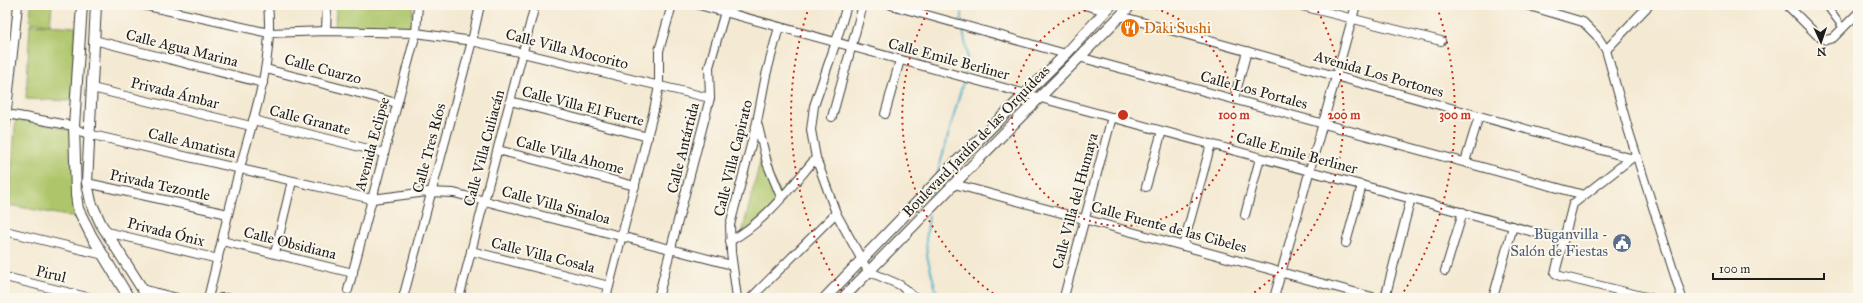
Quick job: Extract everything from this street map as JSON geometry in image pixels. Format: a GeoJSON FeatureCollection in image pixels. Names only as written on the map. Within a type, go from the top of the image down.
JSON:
{"type":"FeatureCollection","features":[{"type":"Feature","properties":{"kind":"street"},"geometry":{"type":"LineString","coordinates":[[5,130],[7,114],[6,101],[9,44],[18,5]]}},
{"type":"Feature","properties":{"kind":"street"},"geometry":{"type":"LineString","coordinates":[[82,5],[74,177],[78,209],[91,235],[129,298]]}},
{"type":"Feature","properties":{"kind":"street"},"geometry":{"type":"LineString","coordinates":[[96,5],[92,88],[87,133],[87,183],[95,212],[148,298]]}},
{"type":"Feature","properties":{"kind":"street","name":"Calle Villa Mocorito"},"geometry":{"type":"LineString","coordinates":[[143,5],[269,33],[326,31],[416,33],[472,41],[710,98]]}},
{"type":"Feature","properties":{"kind":"street"},"geometry":{"type":"LineString","coordinates":[[208,298],[228,214],[266,69],[269,33],[268,5]]}},
{"type":"Feature","properties":{"kind":"street"},"geometry":{"type":"LineString","coordinates":[[326,31],[327,5]]}},
{"type":"Feature","properties":{"kind":"street","name":"Avenida Eclipse"},"geometry":{"type":"LineString","coordinates":[[348,290],[416,33],[418,5]]}},
{"type":"Feature","properties":{"kind":"street","name":"Calle Tres Ríos"},"geometry":{"type":"LineString","coordinates":[[402,298],[432,192],[472,41],[480,5]]}},
{"type":"Feature","properties":{"kind":"street","name":"Calle Villa Culiacán"},"geometry":{"type":"LineString","coordinates":[[459,298],[535,5]]}},
{"type":"Feature","properties":{"kind":"street"},"geometry":{"type":"LineString","coordinates":[[606,298],[648,137],[659,86],[659,52],[672,5]]}},
{"type":"Feature","properties":{"kind":"street","name":"Calle Emile Berliner"},"geometry":{"type":"LineString","coordinates":[[699,5],[726,9],[779,27],[1563,240]]}},
{"type":"Feature","properties":{"kind":"street"},"geometry":{"type":"LineString","coordinates":[[847,5],[814,106],[812,130],[816,158],[836,213],[868,271],[900,285],[915,298]]}},
{"type":"Feature","properties":{"kind":"street"},"geometry":{"type":"LineString","coordinates":[[832,117],[863,5]]}},
{"type":"Feature","properties":{"kind":"street"},"geometry":{"type":"LineString","coordinates":[[892,5],[1066,54]]}},
{"type":"Feature","properties":{"kind":"street"},"geometry":{"type":"LineString","coordinates":[[1084,5],[1109,8]]}},
{"type":"Feature","properties":{"kind":"street","name":"Boulevard Jardín de las Orquídeas"},"geometry":{"type":"LineString","coordinates":[[847,296],[868,271],[932,208],[1039,97],[1131,5]]}},
{"type":"Feature","properties":{"kind":"street"},"geometry":{"type":"LineString","coordinates":[[1298,5],[1441,41]]}},
{"type":"Feature","properties":{"kind":"street"},"geometry":{"type":"LineString","coordinates":[[1274,298],[1356,5]]}},
{"type":"Feature","properties":{"kind":"street"},"geometry":{"type":"LineString","coordinates":[[1526,5],[1584,22],[1606,50],[1629,132],[1633,157],[1682,298]]}},
{"type":"Feature","properties":{"kind":"street"},"geometry":{"type":"LineString","coordinates":[[1606,50],[1649,5]]}},
{"type":"Feature","properties":{"kind":"street"},"geometry":{"type":"LineString","coordinates":[[1787,5],[1817,35],[1826,40],[1833,38],[1858,13]]}},
{"type":"Feature","properties":{"kind":"street"},"geometry":{"type":"LineString","coordinates":[[1826,5],[1843,28]]}},
{"type":"Feature","properties":{"kind":"street","name":"Boulevard Jardín de las Orquídeas"},"geometry":{"type":"LineString","coordinates":[[825,298],[951,167],[1066,54],[1109,8]]}},
{"type":"Feature","properties":{"kind":"street","name":"Calle Antártida"},"geometry":{"type":"LineString","coordinates":[[658,298],[672,249],[710,98],[709,67],[726,9]]}},
{"type":"Feature","properties":{"kind":"street","name":"Avenida Los Portones"},"geometry":{"type":"LineString","coordinates":[[1120,16],[1336,77],[1633,157]]}},
{"type":"Feature","properties":{"kind":"street","name":"Calle Villa Capirato"},"geometry":{"type":"LineString","coordinates":[[737,298],[732,265],[730,225],[757,122],[766,75],[779,27]]}},
{"type":"Feature","properties":{"kind":"street","name":"Calle Agua Marina"},"geometry":{"type":"LineString","coordinates":[[94,40],[263,83]]}},
{"type":"Feature","properties":{"kind":"street"},"geometry":{"type":"LineString","coordinates":[[1234,98],[1247,51]]}},
{"type":"Feature","properties":{"kind":"street","name":"Calle Los Portales"},"geometry":{"type":"LineString","coordinates":[[1079,57],[1234,98],[1323,124],[1584,195]]}},
{"type":"Feature","properties":{"kind":"street"},"geometry":{"type":"LineString","coordinates":[[885,114],[900,60]]}},
{"type":"Feature","properties":{"kind":"street","name":"Calle Cuarzo"},"geometry":{"type":"LineString","coordinates":[[266,69],[397,103]]}},
{"type":"Feature","properties":{"kind":"street","name":"Privada Ámbar"},"geometry":{"type":"LineString","coordinates":[[92,88],[252,123]]}},
{"type":"Feature","properties":{"kind":"street","name":"Calle Villa El Fuerte"},"geometry":{"type":"LineString","coordinates":[[510,101],[648,137]]}},
{"type":"Feature","properties":{"kind":"street","name":"Calle Amatista"},"geometry":{"type":"LineString","coordinates":[[7,114],[76,128],[87,133],[372,199]]}},
{"type":"Feature","properties":{"kind":"street"},"geometry":{"type":"LineString","coordinates":[[1465,162],[1479,116]]}},
{"type":"Feature","properties":{"kind":"street","name":"Calle Villa del Humaya"},"geometry":{"type":"LineString","coordinates":[[1064,292],[1112,117]]}},
{"type":"Feature","properties":{"kind":"street"},"geometry":{"type":"LineString","coordinates":[[757,122],[767,163],[781,197]]}},
{"type":"Feature","properties":{"kind":"street","name":"Calle Granate"},"geometry":{"type":"LineString","coordinates":[[252,123],[384,153]]}},
{"type":"Feature","properties":{"kind":"street"},"geometry":{"type":"LineString","coordinates":[[1146,187],[1162,131]]}},
{"type":"Feature","properties":{"kind":"street"},"geometry":{"type":"LineString","coordinates":[[1183,246],[1211,144]]}},
{"type":"Feature","properties":{"kind":"street","name":"Calle Villa Ahome"},"geometry":{"type":"LineString","coordinates":[[498,150],[635,186]]}},
{"type":"Feature","properties":{"kind":"street"},"geometry":{"type":"LineString","coordinates":[[1633,157],[1584,195],[1572,207],[1555,271],[1556,274],[1650,298]]}},
{"type":"Feature","properties":{"kind":"street"},"geometry":{"type":"LineString","coordinates":[[730,241],[741,235],[758,221],[816,158]]}},
{"type":"Feature","properties":{"kind":"street"},"geometry":{"type":"LineString","coordinates":[[1245,215],[1260,158]]}},
{"type":"Feature","properties":{"kind":"street"},"geometry":{"type":"LineString","coordinates":[[275,253],[292,181]]}},
{"type":"Feature","properties":{"kind":"street","name":"Privada Tezontle"},"geometry":{"type":"LineString","coordinates":[[87,183],[228,214]]}},
{"type":"Feature","properties":{"kind":"street","name":"Calle Fuente de las Cibeles"},"geometry":{"type":"LineString","coordinates":[[954,184],[1376,298]]}},
{"type":"Feature","properties":{"kind":"street"},"geometry":{"type":"LineString","coordinates":[[1346,243],[1362,185]]}},
{"type":"Feature","properties":{"kind":"street","name":"Calle Villa Sinaloa"},"geometry":{"type":"LineString","coordinates":[[372,199],[432,192],[454,193],[732,265]]}},
{"type":"Feature","properties":{"kind":"street"},"geometry":{"type":"LineString","coordinates":[[1385,298],[1411,198]]}},
{"type":"Feature","properties":{"kind":"street"},"geometry":{"type":"LineString","coordinates":[[1446,271],[1463,212]]}},
{"type":"Feature","properties":{"kind":"street"},"geometry":{"type":"LineString","coordinates":[[751,298],[836,213]]}},
{"type":"Feature","properties":{"kind":"street"},"geometry":{"type":"LineString","coordinates":[[1493,298],[1513,226]]}},
{"type":"Feature","properties":{"kind":"street"},"geometry":{"type":"LineString","coordinates":[[5,231],[104,255]]}},
{"type":"Feature","properties":{"kind":"street","name":"Privada Ónix"},"geometry":{"type":"LineString","coordinates":[[106,232],[218,259]]}},
{"type":"Feature","properties":{"kind":"street","name":"Calle Obsidiana"},"geometry":{"type":"LineString","coordinates":[[222,241],[353,273]]}},
{"type":"Feature","properties":{"kind":"street","name":"Calle Villa Cosala"},"geometry":{"type":"LineString","coordinates":[[471,251],[609,286]]}},
{"type":"Feature","properties":{"kind":"street","name":"Pirul"},"geometry":{"type":"LineString","coordinates":[[5,277],[91,298]]}},
{"type":"Feature","properties":{"kind":"street"},"geometry":{"type":"LineString","coordinates":[[142,289],[177,298]]}},
{"type":"Feature","properties":{"kind":"street"},"geometry":{"type":"LineString","coordinates":[[221,298],[234,298]]}},
{"type":"Feature","properties":{"kind":"green space"},"geometry":{"type":"Polygon","coordinates":[[[31,5],[52,5],[50,24],[30,22],[31,5]]]}},
{"type":"Feature","properties":{"kind":"green space"},"geometry":{"type":"Polygon","coordinates":[[[336,5],[413,5],[411,27],[335,27],[336,5]]]}},
{"type":"Feature","properties":{"kind":"green space"},"geometry":{"type":"Polygon","coordinates":[[[30,24],[76,27],[72,101],[26,99],[30,24]]]}},
{"type":"Feature","properties":{"kind":"green space"},"geometry":{"type":"Polygon","coordinates":[[[16,117],[74,131],[78,218],[9,205],[16,117]]]}},
{"type":"Feature","properties":{"kind":"green space"},"geometry":{"type":"Polygon","coordinates":[[[764,146],[770,173],[784,202],[742,233],[764,146]]]}},
{"type":"Feature","properties":{"kind":"waterway"},"geometry":{"type":"LineString","coordinates":[[962,5],[962,22]]}},
{"type":"Feature","properties":{"kind":"waterway"},"geometry":{"type":"LineString","coordinates":[[963,28],[967,56],[965,75]]}},
{"type":"Feature","properties":{"kind":"waterway"},"geometry":{"type":"LineString","coordinates":[[937,175],[964,79]]}},
{"type":"Feature","properties":{"kind":"waterway"},"geometry":{"type":"LineString","coordinates":[[931,202],[933,191]]}},
{"type":"Feature","properties":{"kind":"waterway"},"geometry":{"type":"LineString","coordinates":[[929,216],[926,240],[927,256],[938,298]]}},
{"type":"Feature","properties":{"kind":"place","name":"Daki Sushi"},"geometry":{"type":"Point","coordinates":[1130,28]}},
{"type":"Feature","properties":{"kind":"place","name":"Buganvilla - Salón de Fiestas"},"geometry":{"type":"Point","coordinates":[1622,243]}}]}
